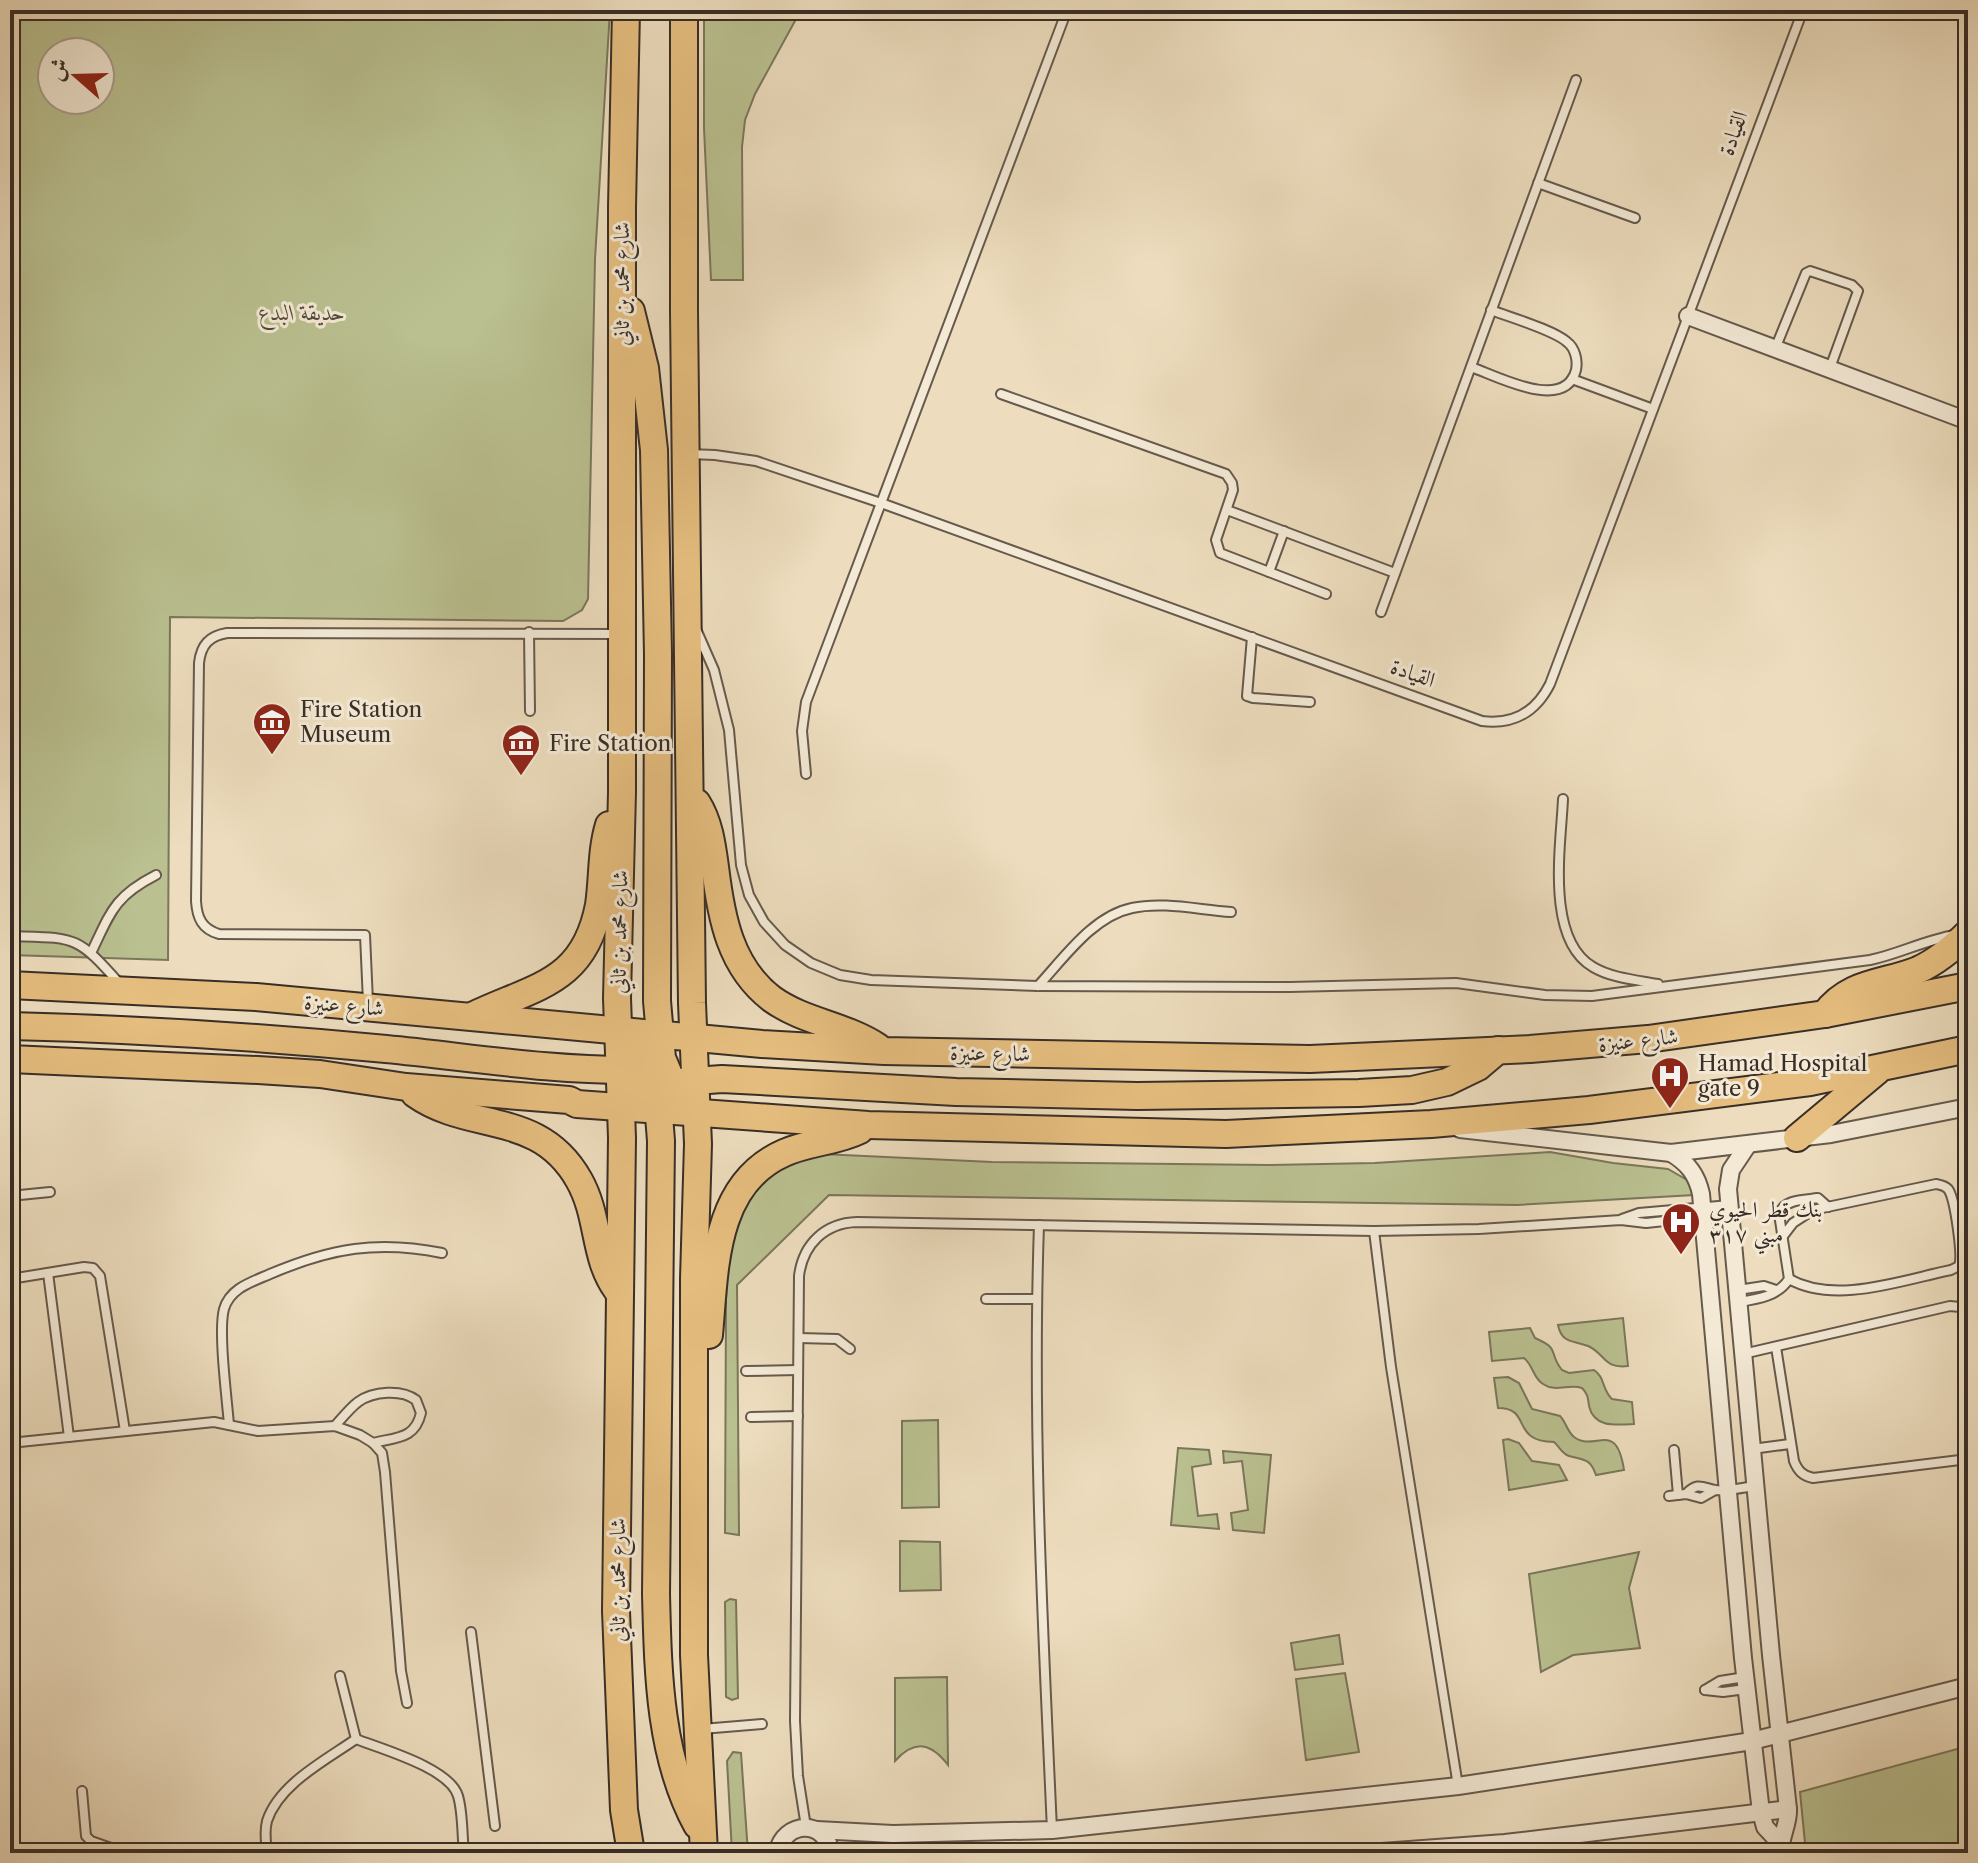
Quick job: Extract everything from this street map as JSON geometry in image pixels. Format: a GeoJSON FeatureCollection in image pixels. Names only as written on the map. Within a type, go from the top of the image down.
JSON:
{"type":"FeatureCollection","features":[{"type":"Feature","properties":{"kind":"main road","name":"شارع محمد بن ثاني"},"geometry":{"type":"LineString","coordinates":[[626,10],[621,266],[622,792],[617,998],[622,1138],[616,1611],[624,1810],[631,1853]]}},
{"type":"Feature","properties":{"kind":"main road"},"geometry":{"type":"LineString","coordinates":[[620,1107],[634,1092],[667,1075],[695,1039],[692,1003],[684,312],[684,10]]}},
{"type":"Feature","properties":{"kind":"main road"},"geometry":{"type":"LineString","coordinates":[[621,266],[645,368],[654,450],[659,1036],[667,1075],[659,1111],[658,1662],[674,1768],[704,1844]]}},
{"type":"Feature","properties":{"kind":"main road"},"geometry":{"type":"LineString","coordinates":[[472,1016],[510,997],[550,983],[577,960],[598,908],[606,835],[622,792]]}},
{"type":"Feature","properties":{"kind":"main road"},"geometry":{"type":"LineString","coordinates":[[691,795],[706,818],[719,902],[729,941],[750,977],[785,1007],[854,1032],[884,1051]]}},
{"type":"Feature","properties":{"kind":"main road"},"geometry":{"type":"LineString","coordinates":[[1825,1014],[1845,993],[1919,969],[1946,953],[1968,932]]}},
{"type":"Feature","properties":{"kind":"main road","name":"شارع عنيزة"},"geometry":{"type":"LineString","coordinates":[[10,985],[125,989],[368,1006],[659,1036],[884,1051],[1310,1059],[1648,1039],[1825,1014],[1968,986]]}},
{"type":"Feature","properties":{"kind":"main road"},"geometry":{"type":"LineString","coordinates":[[10,1026],[150,1030],[577,1069],[722,1079],[956,1092],[1107,1095],[1412,1090],[1447,1082],[1478,1067],[1498,1050]]}},
{"type":"Feature","properties":{"kind":"main road"},"geometry":{"type":"LineString","coordinates":[[620,1032],[667,1075],[695,1114],[698,1144],[693,1425],[694,1655],[704,1844]]}},
{"type":"Feature","properties":{"kind":"main road"},"geometry":{"type":"LineString","coordinates":[[10,1059],[274,1071],[659,1111],[868,1125],[1226,1134],[1431,1124],[1589,1110],[1743,1092],[1878,1070],[1968,1049]]}},
{"type":"Feature","properties":{"kind":"main road"},"geometry":{"type":"LineString","coordinates":[[1797,1138],[1878,1070]]}},
{"type":"Feature","properties":{"kind":"main road"},"geometry":{"type":"LineString","coordinates":[[406,1087],[433,1104],[516,1127],[557,1153],[572,1169],[587,1195],[593,1210],[604,1268],[619,1293]]}},
{"type":"Feature","properties":{"kind":"main road"},"geometry":{"type":"LineString","coordinates":[[693,1425],[704,1388],[718,1245],[738,1191],[757,1170],[782,1153],[836,1139],[868,1125]]}},
{"type":"Feature","properties":{"kind":"street"},"geometry":{"type":"LineString","coordinates":[[1688,316],[1968,421]]}},
{"type":"Feature","properties":{"kind":"street"},"geometry":{"type":"LineString","coordinates":[[1431,1124],[1492,1134],[1671,1153],[1747,1146],[1965,1109]]}},
{"type":"Feature","properties":{"kind":"street"},"geometry":{"type":"LineString","coordinates":[[1747,1146],[1731,1170],[1728,1189],[1788,1809],[1788,1823],[1780,1847]]}},
{"type":"Feature","properties":{"kind":"street"},"geometry":{"type":"LineString","coordinates":[[1671,1153],[1694,1174],[1703,1212],[1722,1489],[1752,1741],[1761,1812],[1765,1827],[1780,1847]]}},
{"type":"Feature","properties":{"kind":"street"},"geometry":{"type":"LineString","coordinates":[[777,1853],[784,1836],[794,1829],[893,1834],[1052,1830],[1458,1786],[1752,1741],[1968,1686]]}},
{"type":"Feature","properties":{"kind":"street"},"geometry":{"type":"LineString","coordinates":[[1368,1853],[1505,1848],[1788,1809]]}},
{"type":"Feature","properties":{"kind":"street"},"geometry":{"type":"LineString","coordinates":[[812,1829],[826,1838],[831,1853]]}},
{"type":"Feature","properties":{"kind":"lane"},"geometry":{"type":"LineString","coordinates":[[806,774],[802,731],[806,702],[1067,10]]}},
{"type":"Feature","properties":{"kind":"lane","name":"القيادة"},"geometry":{"type":"LineString","coordinates":[[687,454],[756,461],[881,503],[1482,721],[1518,718],[1537,704],[1550,684],[1803,10]]}},
{"type":"Feature","properties":{"kind":"lane"},"geometry":{"type":"LineString","coordinates":[[1381,612],[1576,80]]}},
{"type":"Feature","properties":{"kind":"lane"},"geometry":{"type":"LineString","coordinates":[[1538,183],[1635,218]]}},
{"type":"Feature","properties":{"kind":"lane"},"geometry":{"type":"LineString","coordinates":[[1775,349],[1806,273],[1810,271],[1852,285],[1858,291],[1829,369]]}},
{"type":"Feature","properties":{"kind":"lane"},"geometry":{"type":"LineString","coordinates":[[1471,367],[1542,392],[1559,390],[1572,379],[1577,363],[1567,342],[1491,310]]}},
{"type":"Feature","properties":{"kind":"lane"},"geometry":{"type":"LineString","coordinates":[[1572,379],[1653,409]]}},
{"type":"Feature","properties":{"kind":"lane"},"geometry":{"type":"LineString","coordinates":[[1001,394],[1226,474],[1233,490],[1216,540],[1217,549],[1225,555],[1326,594]]}},
{"type":"Feature","properties":{"kind":"lane"},"geometry":{"type":"LineString","coordinates":[[1227,510],[1395,573]]}},
{"type":"Feature","properties":{"kind":"lane"},"geometry":{"type":"LineString","coordinates":[[1269,572],[1284,531]]}},
{"type":"Feature","properties":{"kind":"lane"},"geometry":{"type":"LineString","coordinates":[[689,614],[703,642],[723,700],[729,730],[744,880],[756,909],[774,934],[811,963],[840,975],[1038,986],[1290,987],[1456,983],[1592,996],[1870,960],[1928,940],[1968,932]]}},
{"type":"Feature","properties":{"kind":"lane"},"geometry":{"type":"LineString","coordinates":[[529,632],[530,711]]}},
{"type":"Feature","properties":{"kind":"lane"},"geometry":{"type":"LineString","coordinates":[[368,1006],[365,935],[219,934],[203,926],[198,918],[200,652],[206,641],[227,633],[620,634]]}},
{"type":"Feature","properties":{"kind":"lane"},"geometry":{"type":"LineString","coordinates":[[1252,637],[1247,696],[1310,702]]}},
{"type":"Feature","properties":{"kind":"lane"},"geometry":{"type":"LineString","coordinates":[[1563,799],[1560,905],[1563,924],[1572,944],[1593,967],[1613,975],[1667,986]]}},
{"type":"Feature","properties":{"kind":"lane"},"geometry":{"type":"LineString","coordinates":[[92,951],[119,900],[156,875]]}},
{"type":"Feature","properties":{"kind":"lane"},"geometry":{"type":"LineString","coordinates":[[1038,986],[1083,938],[1116,913],[1129,908],[1155,906],[1231,912]]}},
{"type":"Feature","properties":{"kind":"lane"},"geometry":{"type":"LineString","coordinates":[[10,936],[60,937],[82,945],[92,951],[125,989]]}},
{"type":"Feature","properties":{"kind":"lane"},"geometry":{"type":"LineString","coordinates":[[1783,1236],[1799,1218],[1813,1210],[1936,1184],[1944,1186],[1950,1195],[1961,1262],[1951,1270],[1835,1292],[1811,1289],[1789,1279]]}},
{"type":"Feature","properties":{"kind":"lane"},"geometry":{"type":"LineString","coordinates":[[10,1196],[50,1192]]}},
{"type":"Feature","properties":{"kind":"lane"},"geometry":{"type":"LineString","coordinates":[[1738,1296],[1765,1298],[1789,1279],[1779,1214],[1783,1206],[1818,1198],[1828,1207]]}},
{"type":"Feature","properties":{"kind":"lane"},"geometry":{"type":"LineString","coordinates":[[812,1829],[798,1776],[795,1721],[800,1266],[808,1248],[829,1228],[857,1222],[1374,1231],[1479,1229],[1621,1220],[1639,1213],[1730,1210]]}},
{"type":"Feature","properties":{"kind":"lane"},"geometry":{"type":"LineString","coordinates":[[1039,1225],[1036,1299],[1041,1602],[1052,1830]]}},
{"type":"Feature","properties":{"kind":"lane"},"geometry":{"type":"LineString","coordinates":[[1374,1231],[1393,1382],[1458,1786]]}},
{"type":"Feature","properties":{"kind":"lane"},"geometry":{"type":"LineString","coordinates":[[229,1425],[222,1321],[228,1300],[240,1287],[295,1264],[341,1250],[392,1246],[442,1253]]}},
{"type":"Feature","properties":{"kind":"lane"},"geometry":{"type":"LineString","coordinates":[[10,1279],[84,1267],[93,1268],[100,1276],[125,1431]]}},
{"type":"Feature","properties":{"kind":"lane"},"geometry":{"type":"LineString","coordinates":[[48,1273],[69,1437]]}},
{"type":"Feature","properties":{"kind":"lane"},"geometry":{"type":"LineString","coordinates":[[986,1299],[1036,1299]]}},
{"type":"Feature","properties":{"kind":"lane"},"geometry":{"type":"LineString","coordinates":[[1743,1354],[1950,1306],[1960,1307],[1968,1313]]}},
{"type":"Feature","properties":{"kind":"lane"},"geometry":{"type":"LineString","coordinates":[[799,1338],[837,1339],[850,1349]]}},
{"type":"Feature","properties":{"kind":"lane"},"geometry":{"type":"LineString","coordinates":[[1776,1347],[1790,1444],[1796,1468],[1806,1476],[1813,1478],[1968,1459]]}},
{"type":"Feature","properties":{"kind":"lane"},"geometry":{"type":"LineString","coordinates":[[746,1371],[798,1370]]}},
{"type":"Feature","properties":{"kind":"lane"},"geometry":{"type":"LineString","coordinates":[[335,1426],[366,1398],[400,1392],[416,1400],[421,1413],[416,1430],[373,1443]]}},
{"type":"Feature","properties":{"kind":"lane"},"geometry":{"type":"LineString","coordinates":[[751,1417],[798,1416]]}},
{"type":"Feature","properties":{"kind":"lane"},"geometry":{"type":"LineString","coordinates":[[10,1442],[214,1422],[258,1431],[335,1426],[373,1443],[382,1453],[385,1472],[401,1671],[407,1703]]}},
{"type":"Feature","properties":{"kind":"lane"},"geometry":{"type":"LineString","coordinates":[[1752,1449],[1790,1444]]}},
{"type":"Feature","properties":{"kind":"lane"},"geometry":{"type":"LineString","coordinates":[[1674,1450],[1678,1495],[1701,1498],[1722,1489],[1755,1486]]}},
{"type":"Feature","properties":{"kind":"lane"},"geometry":{"type":"LineString","coordinates":[[471,1632],[495,1826]]}},
{"type":"Feature","properties":{"kind":"lane"},"geometry":{"type":"LineString","coordinates":[[340,1676],[356,1739]]}},
{"type":"Feature","properties":{"kind":"lane"},"geometry":{"type":"LineString","coordinates":[[697,1730],[762,1724]]}},
{"type":"Feature","properties":{"kind":"lane"},"geometry":{"type":"LineString","coordinates":[[267,1853],[267,1822],[281,1798],[299,1780],[356,1739]]}},
{"type":"Feature","properties":{"kind":"lane"},"geometry":{"type":"LineString","coordinates":[[356,1739],[424,1766],[451,1785],[459,1798],[464,1853]]}},
{"type":"Feature","properties":{"kind":"lane"},"geometry":{"type":"LineString","coordinates":[[82,1791],[86,1836],[91,1841],[125,1853]]}},
{"type":"Feature","properties":{"kind":"green space","name":"حديقة البدع"},"geometry":{"type":"Polygon","coordinates":[[[10,10],[610,10],[595,259],[588,599],[582,610],[563,621],[170,617],[168,960],[10,955],[10,10]]]}},
{"type":"Feature","properties":{"kind":"green space"},"geometry":{"type":"Polygon","coordinates":[[[704,10],[801,10],[755,94],[745,120],[742,147],[743,280],[711,280],[704,128],[704,10]]]}},
{"type":"Feature","properties":{"kind":"green space"},"geometry":{"type":"Polygon","coordinates":[[[1550,1152],[1668,1169],[1687,1180],[1694,1195],[1517,1205],[829,1195],[737,1285],[739,1535],[725,1533],[729,1243],[743,1203],[776,1168],[822,1154],[992,1162],[1269,1165],[1375,1163],[1550,1152]]]}},
{"type":"Feature","properties":{"kind":"green space"},"geometry":{"type":"Polygon","coordinates":[[[1623,1318],[1628,1366],[1609,1363],[1594,1349],[1565,1338],[1558,1325],[1623,1318]]]}},
{"type":"Feature","properties":{"kind":"green space"},"geometry":{"type":"Polygon","coordinates":[[[1530,1328],[1535,1338],[1551,1348],[1562,1370],[1569,1373],[1594,1370],[1612,1399],[1632,1402],[1634,1424],[1601,1422],[1592,1413],[1582,1388],[1548,1387],[1537,1378],[1524,1358],[1492,1361],[1489,1332],[1530,1328]]]}},
{"type":"Feature","properties":{"kind":"green space"},"geometry":{"type":"Polygon","coordinates":[[[1508,1377],[1519,1383],[1532,1409],[1560,1416],[1574,1437],[1590,1442],[1610,1441],[1616,1445],[1624,1470],[1596,1475],[1586,1461],[1567,1455],[1554,1442],[1531,1436],[1515,1413],[1498,1408],[1494,1378],[1508,1377]]]}},
{"type":"Feature","properties":{"kind":"green space"},"geometry":{"type":"Polygon","coordinates":[[[938,1420],[939,1507],[902,1508],[902,1421],[938,1420]]]}},
{"type":"Feature","properties":{"kind":"green space"},"geometry":{"type":"Polygon","coordinates":[[[1503,1440],[1519,1443],[1532,1461],[1559,1465],[1567,1480],[1509,1490],[1503,1440]]]}},
{"type":"Feature","properties":{"kind":"green space"},"geometry":{"type":"Polygon","coordinates":[[[1178,1448],[1209,1450],[1211,1464],[1192,1467],[1198,1516],[1217,1514],[1219,1529],[1171,1525],[1178,1448]]]}},
{"type":"Feature","properties":{"kind":"green space"},"geometry":{"type":"Polygon","coordinates":[[[1223,1451],[1271,1455],[1264,1533],[1233,1530],[1231,1513],[1248,1510],[1242,1461],[1224,1463],[1223,1451]]]}},
{"type":"Feature","properties":{"kind":"green space"},"geometry":{"type":"Polygon","coordinates":[[[900,1541],[940,1542],[941,1590],[900,1591],[900,1541]]]}},
{"type":"Feature","properties":{"kind":"green space"},"geometry":{"type":"Polygon","coordinates":[[[1639,1552],[1629,1588],[1640,1648],[1573,1655],[1541,1672],[1529,1574],[1639,1552]]]}},
{"type":"Feature","properties":{"kind":"green space"},"geometry":{"type":"Polygon","coordinates":[[[736,1600],[738,1698],[732,1700],[726,1697],[725,1602],[736,1600]]]}},
{"type":"Feature","properties":{"kind":"green space"},"geometry":{"type":"Polygon","coordinates":[[[1339,1635],[1343,1664],[1295,1670],[1291,1643],[1339,1635]]]}},
{"type":"Feature","properties":{"kind":"green space"},"geometry":{"type":"Polygon","coordinates":[[[1345,1673],[1359,1752],[1306,1760],[1296,1679],[1345,1673]]]}},
{"type":"Feature","properties":{"kind":"green space"},"geometry":{"type":"Polygon","coordinates":[[[947,1677],[948,1765],[935,1752],[923,1746],[909,1749],[895,1761],[895,1678],[947,1677]]]}},
{"type":"Feature","properties":{"kind":"green space"},"geometry":{"type":"Polygon","coordinates":[[[1968,1746],[1968,1853],[1806,1853],[1800,1792],[1968,1746]]]}},
{"type":"Feature","properties":{"kind":"green space"},"geometry":{"type":"Polygon","coordinates":[[[733,1752],[741,1753],[748,1853],[732,1853],[727,1761],[733,1752]]]}},
{"type":"Feature","properties":{"kind":"place","name":"Fire Station Museum"},"geometry":{"type":"Point","coordinates":[272,756]}},
{"type":"Feature","properties":{"kind":"place","name":"Fire Station"},"geometry":{"type":"Point","coordinates":[521,777]}},
{"type":"Feature","properties":{"kind":"place","name":"Hamad Hospital gate 9"},"geometry":{"type":"Point","coordinates":[1670,1110]}},
{"type":"Feature","properties":{"kind":"place","name":"بنك قطر الحيوي مبني ٣١٧"},"geometry":{"type":"Point","coordinates":[1681,1256]}}]}
